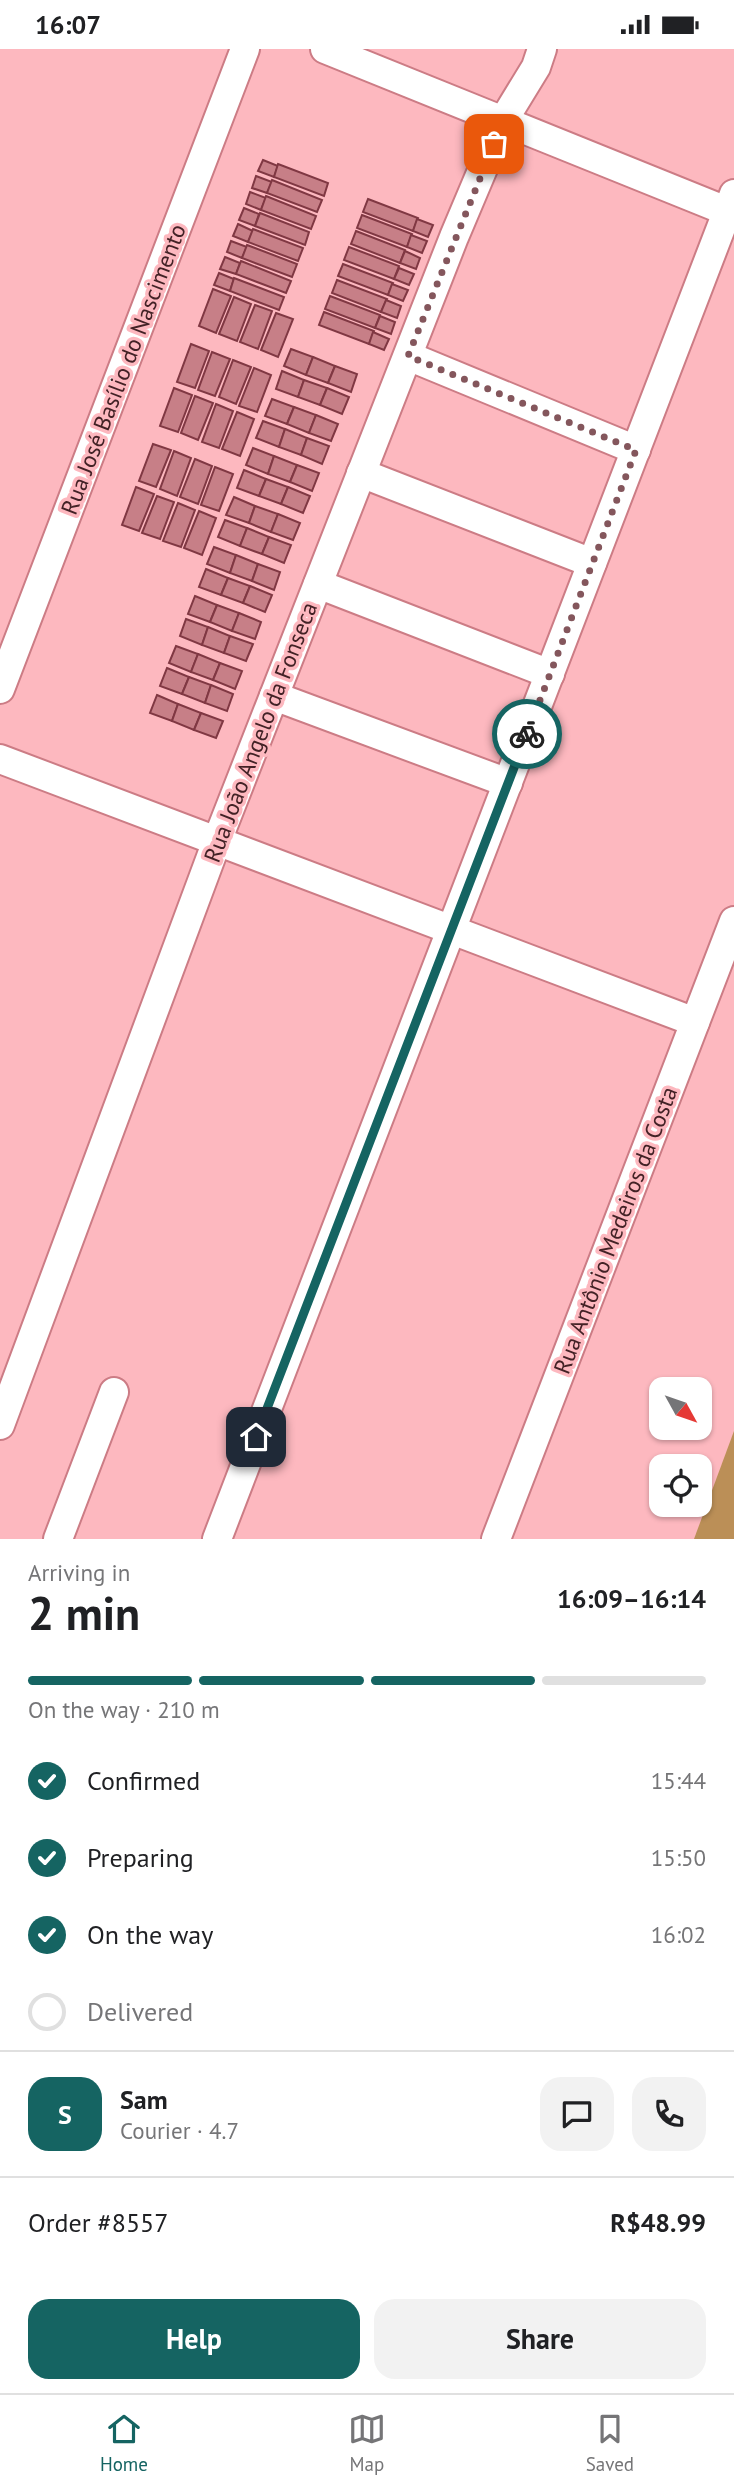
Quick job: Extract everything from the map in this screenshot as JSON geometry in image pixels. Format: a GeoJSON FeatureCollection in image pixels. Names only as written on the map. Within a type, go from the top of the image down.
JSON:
{"type":"FeatureCollection","features":[{"type":"Feature","properties":{"kind":"street","name":"Rua José Basílio do Nascimento"},"geometry":{"type":"LineString","coordinates":[[0,689],[246,49]]}},
{"type":"Feature","properties":{"kind":"street"},"geometry":{"type":"LineString","coordinates":[[217,1539],[732,206],[503,121],[325,49]]}},
{"type":"Feature","properties":{"kind":"street","name":"Rua João Angelo da Fonseca"},"geometry":{"type":"LineString","coordinates":[[0,1425],[217,841],[274,697],[330,589],[361,473],[503,121],[536,67],[542,49]]}},
{"type":"Feature","properties":{"kind":"street"},"geometry":{"type":"LineString","coordinates":[[408,356],[636,450]]}},
{"type":"Feature","properties":{"kind":"street"},"geometry":{"type":"LineString","coordinates":[[361,473],[592,563]]}},
{"type":"Feature","properties":{"kind":"street"},"geometry":{"type":"LineString","coordinates":[[330,589],[550,674]]}},
{"type":"Feature","properties":{"kind":"street"},"geometry":{"type":"LineString","coordinates":[[274,697],[508,783]]}},
{"type":"Feature","properties":{"kind":"street"},"geometry":{"type":"LineString","coordinates":[[0,759],[695,1022]]}},
{"type":"Feature","properties":{"kind":"street","name":"Rua Antônio Medeiros da Costa"},"geometry":{"type":"LineString","coordinates":[[496,1539],[734,921]]}},
{"type":"Feature","properties":{"kind":"street"},"geometry":{"type":"LineString","coordinates":[[58,1539],[114,1392]]}},
{"type":"Feature","properties":{"kind":"shaded area"},"geometry":{"type":"Polygon","coordinates":[[[734,1431],[734,1539],[694,1539],[702,1517],[712,1517],[712,1490],[734,1431]]]}},
{"type":"Feature","properties":{"kind":"building"},"geometry":{"type":"Polygon","coordinates":[[[263,160],[278,166],[274,177],[258,171],[263,160]]]}},
{"type":"Feature","properties":{"kind":"building"},"geometry":{"type":"Polygon","coordinates":[[[278,164],[328,183],[324,196],[274,177],[278,164]]]}},
{"type":"Feature","properties":{"kind":"building"},"geometry":{"type":"Polygon","coordinates":[[[256,176],[272,182],[267,193],[252,188],[256,176]]]}},
{"type":"Feature","properties":{"kind":"building"},"geometry":{"type":"Polygon","coordinates":[[[272,180],[322,200],[317,212],[267,193],[272,180]]]}},
{"type":"Feature","properties":{"kind":"building"},"geometry":{"type":"Polygon","coordinates":[[[250,192],[266,198],[261,210],[246,204],[250,192]]]}},
{"type":"Feature","properties":{"kind":"building"},"geometry":{"type":"Polygon","coordinates":[[[266,196],[316,216],[311,229],[261,210],[266,196]]]}},
{"type":"Feature","properties":{"kind":"building"},"geometry":{"type":"Polygon","coordinates":[[[368,199],[418,218],[413,231],[363,212],[368,199]]]}},
{"type":"Feature","properties":{"kind":"building"},"geometry":{"type":"Polygon","coordinates":[[[244,208],[259,214],[255,226],[239,220],[244,208]]]}},
{"type":"Feature","properties":{"kind":"building"},"geometry":{"type":"Polygon","coordinates":[[[260,213],[309,232],[305,245],[255,226],[260,213]]]}},
{"type":"Feature","properties":{"kind":"building"},"geometry":{"type":"Polygon","coordinates":[[[362,215],[412,234],[407,247],[357,228],[362,215]]]}},
{"type":"Feature","properties":{"kind":"building"},"geometry":{"type":"Polygon","coordinates":[[[417,219],[433,225],[428,237],[413,231],[417,219]]]}},
{"type":"Feature","properties":{"kind":"building"},"geometry":{"type":"Polygon","coordinates":[[[238,224],[253,231],[248,242],[233,236],[238,224]]]}},
{"type":"Feature","properties":{"kind":"building"},"geometry":{"type":"Polygon","coordinates":[[[253,229],[303,248],[298,261],[248,242],[253,229]]]}},
{"type":"Feature","properties":{"kind":"building"},"geometry":{"type":"Polygon","coordinates":[[[356,231],[405,250],[400,263],[351,244],[356,231]]]}},
{"type":"Feature","properties":{"kind":"building"},"geometry":{"type":"Polygon","coordinates":[[[411,235],[427,241],[422,253],[407,247],[411,235]]]}},
{"type":"Feature","properties":{"kind":"building"},"geometry":{"type":"Polygon","coordinates":[[[231,241],[247,247],[242,258],[227,252],[231,241]]]}},
{"type":"Feature","properties":{"kind":"building"},"geometry":{"type":"Polygon","coordinates":[[[247,245],[297,264],[292,277],[242,258],[247,245]]]}},
{"type":"Feature","properties":{"kind":"building"},"geometry":{"type":"Polygon","coordinates":[[[349,247],[399,266],[394,279],[344,260],[349,247]]]}},
{"type":"Feature","properties":{"kind":"building"},"geometry":{"type":"Polygon","coordinates":[[[405,251],[420,258],[416,269],[400,263],[405,251]]]}},
{"type":"Feature","properties":{"kind":"building"},"geometry":{"type":"Polygon","coordinates":[[[225,257],[240,263],[236,274],[220,269],[225,257]]]}},
{"type":"Feature","properties":{"kind":"building"},"geometry":{"type":"Polygon","coordinates":[[[241,261],[291,281],[286,293],[236,274],[241,261]]]}},
{"type":"Feature","properties":{"kind":"building"},"geometry":{"type":"Polygon","coordinates":[[[343,264],[393,283],[388,295],[338,276],[343,264]]]}},
{"type":"Feature","properties":{"kind":"building"},"geometry":{"type":"Polygon","coordinates":[[[399,268],[414,274],[409,285],[394,279],[399,268]]]}},
{"type":"Feature","properties":{"kind":"building"},"geometry":{"type":"Polygon","coordinates":[[[219,273],[234,279],[230,291],[214,285],[219,273]]]}},
{"type":"Feature","properties":{"kind":"building"},"geometry":{"type":"Polygon","coordinates":[[[234,278],[284,297],[279,310],[230,291],[234,278]]]}},
{"type":"Feature","properties":{"kind":"building"},"geometry":{"type":"Polygon","coordinates":[[[337,280],[387,299],[381,312],[332,293],[337,280]]]}},
{"type":"Feature","properties":{"kind":"building"},"geometry":{"type":"Polygon","coordinates":[[[392,284],[408,290],[403,301],[388,295],[392,284]]]}},
{"type":"Feature","properties":{"kind":"building"},"geometry":{"type":"Polygon","coordinates":[[[213,289],[231,296],[216,333],[199,326],[213,289]]]}},
{"type":"Feature","properties":{"kind":"building"},"geometry":{"type":"Polygon","coordinates":[[[330,296],[380,315],[375,328],[325,309],[330,296]]]}},
{"type":"Feature","properties":{"kind":"building"},"geometry":{"type":"Polygon","coordinates":[[[234,297],[251,304],[237,341],[219,334],[234,297]]]}},
{"type":"Feature","properties":{"kind":"building"},"geometry":{"type":"Polygon","coordinates":[[[386,300],[401,306],[397,318],[381,312],[386,300]]]}},
{"type":"Feature","properties":{"kind":"building"},"geometry":{"type":"Polygon","coordinates":[[[255,305],[272,311],[258,349],[240,342],[255,305]]]}},
{"type":"Feature","properties":{"kind":"building"},"geometry":{"type":"Polygon","coordinates":[[[324,312],[374,331],[369,344],[319,325],[324,312]]]}},
{"type":"Feature","properties":{"kind":"building"},"geometry":{"type":"Polygon","coordinates":[[[276,313],[293,319],[278,357],[261,350],[276,313]]]}},
{"type":"Feature","properties":{"kind":"building"},"geometry":{"type":"Polygon","coordinates":[[[380,316],[395,322],[391,334],[375,328],[380,316]]]}},
{"type":"Feature","properties":{"kind":"building"},"geometry":{"type":"Polygon","coordinates":[[[373,332],[389,339],[384,350],[369,344],[373,332]]]}},
{"type":"Feature","properties":{"kind":"building"},"geometry":{"type":"Polygon","coordinates":[[[191,344],[209,351],[195,388],[177,382],[191,344]]]}},
{"type":"Feature","properties":{"kind":"building"},"geometry":{"type":"Polygon","coordinates":[[[291,349],[313,357],[306,375],[284,366],[291,349]]]}},
{"type":"Feature","properties":{"kind":"building"},"geometry":{"type":"Polygon","coordinates":[[[212,352],[230,359],[215,396],[198,390],[212,352]]]}},
{"type":"Feature","properties":{"kind":"building"},"geometry":{"type":"Polygon","coordinates":[[[313,357],[335,366],[328,383],[306,375],[313,357]]]}},
{"type":"Feature","properties":{"kind":"building"},"geometry":{"type":"Polygon","coordinates":[[[233,360],[251,367],[236,404],[219,397],[233,360]]]}},
{"type":"Feature","properties":{"kind":"building"},"geometry":{"type":"Polygon","coordinates":[[[335,366],[357,374],[351,392],[328,383],[335,366]]]}},
{"type":"Feature","properties":{"kind":"building"},"geometry":{"type":"Polygon","coordinates":[[[254,368],[271,375],[257,412],[239,406],[254,368]]]}},
{"type":"Feature","properties":{"kind":"building"},"geometry":{"type":"Polygon","coordinates":[[[282,371],[304,380],[298,397],[276,389],[282,371]]]}},
{"type":"Feature","properties":{"kind":"building"},"geometry":{"type":"Polygon","coordinates":[[[304,380],[327,388],[320,405],[298,397],[304,380]]]}},
{"type":"Feature","properties":{"kind":"building"},"geometry":{"type":"Polygon","coordinates":[[[174,388],[192,395],[178,432],[160,426],[174,388]]]}},
{"type":"Feature","properties":{"kind":"building"},"geometry":{"type":"Polygon","coordinates":[[[327,388],[349,397],[342,414],[320,405],[327,388]]]}},
{"type":"Feature","properties":{"kind":"building"},"geometry":{"type":"Polygon","coordinates":[[[195,396],[213,403],[198,440],[181,433],[195,396]]]}},
{"type":"Feature","properties":{"kind":"building"},"geometry":{"type":"Polygon","coordinates":[[[272,399],[294,407],[287,424],[265,416],[272,399]]]}},
{"type":"Feature","properties":{"kind":"building"},"geometry":{"type":"Polygon","coordinates":[[[216,404],[233,411],[219,448],[202,442],[216,404]]]}},
{"type":"Feature","properties":{"kind":"building"},"geometry":{"type":"Polygon","coordinates":[[[294,407],[316,415],[309,433],[287,424],[294,407]]]}},
{"type":"Feature","properties":{"kind":"building"},"geometry":{"type":"Polygon","coordinates":[[[237,412],[254,419],[240,456],[222,449],[237,412]]]}},
{"type":"Feature","properties":{"kind":"building"},"geometry":{"type":"Polygon","coordinates":[[[316,415],[338,424],[331,441],[309,433],[316,415]]]}},
{"type":"Feature","properties":{"kind":"building"},"geometry":{"type":"Polygon","coordinates":[[[263,421],[285,429],[279,447],[256,438],[263,421]]]}},
{"type":"Feature","properties":{"kind":"building"},"geometry":{"type":"Polygon","coordinates":[[[285,429],[307,438],[301,455],[279,447],[285,429]]]}},
{"type":"Feature","properties":{"kind":"building"},"geometry":{"type":"Polygon","coordinates":[[[307,438],[329,446],[322,464],[301,455],[307,438]]]}},
{"type":"Feature","properties":{"kind":"building"},"geometry":{"type":"Polygon","coordinates":[[[153,444],[171,450],[156,487],[139,481],[153,444]]]}},
{"type":"Feature","properties":{"kind":"building"},"geometry":{"type":"Polygon","coordinates":[[[253,448],[274,456],[268,474],[246,465],[253,448]]]}},
{"type":"Feature","properties":{"kind":"building"},"geometry":{"type":"Polygon","coordinates":[[[174,451],[191,458],[177,496],[160,489],[174,451]]]}},
{"type":"Feature","properties":{"kind":"building"},"geometry":{"type":"Polygon","coordinates":[[[274,456],[297,465],[290,482],[268,474],[274,456]]]}},
{"type":"Feature","properties":{"kind":"building"},"geometry":{"type":"Polygon","coordinates":[[[195,459],[212,466],[198,504],[180,497],[195,459]]]}},
{"type":"Feature","properties":{"kind":"building"},"geometry":{"type":"Polygon","coordinates":[[[297,465],[319,473],[312,491],[290,482],[297,465]]]}},
{"type":"Feature","properties":{"kind":"building"},"geometry":{"type":"Polygon","coordinates":[[[215,467],[233,474],[219,511],[201,505],[215,467]]]}},
{"type":"Feature","properties":{"kind":"building"},"geometry":{"type":"Polygon","coordinates":[[[244,470],[266,479],[259,496],[237,488],[244,470]]]}},
{"type":"Feature","properties":{"kind":"building"},"geometry":{"type":"Polygon","coordinates":[[[266,479],[288,487],[281,504],[259,496],[266,479]]]}},
{"type":"Feature","properties":{"kind":"building"},"geometry":{"type":"Polygon","coordinates":[[[136,487],[154,494],[139,531],[122,525],[136,487]]]}},
{"type":"Feature","properties":{"kind":"building"},"geometry":{"type":"Polygon","coordinates":[[[288,487],[310,496],[303,513],[281,504],[288,487]]]}},
{"type":"Feature","properties":{"kind":"building"},"geometry":{"type":"Polygon","coordinates":[[[157,496],[174,502],[160,539],[142,533],[157,496]]]}},
{"type":"Feature","properties":{"kind":"building"},"geometry":{"type":"Polygon","coordinates":[[[234,497],[255,506],[249,523],[226,515],[234,497]]]}},
{"type":"Feature","properties":{"kind":"building"},"geometry":{"type":"Polygon","coordinates":[[[178,503],[195,510],[181,547],[163,541],[178,503]]]}},
{"type":"Feature","properties":{"kind":"building"},"geometry":{"type":"Polygon","coordinates":[[[255,506],[278,514],[271,532],[249,523],[255,506]]]}},
{"type":"Feature","properties":{"kind":"building"},"geometry":{"type":"Polygon","coordinates":[[[199,511],[216,518],[202,555],[184,548],[199,511]]]}},
{"type":"Feature","properties":{"kind":"building"},"geometry":{"type":"Polygon","coordinates":[[[278,514],[300,523],[293,540],[271,532],[278,514]]]}},
{"type":"Feature","properties":{"kind":"building"},"geometry":{"type":"Polygon","coordinates":[[[225,520],[247,528],[240,546],[218,537],[225,520]]]}},
{"type":"Feature","properties":{"kind":"building"},"geometry":{"type":"Polygon","coordinates":[[[247,528],[269,537],[262,554],[240,546],[247,528]]]}},
{"type":"Feature","properties":{"kind":"building"},"geometry":{"type":"Polygon","coordinates":[[[269,537],[291,545],[284,563],[262,554],[269,537]]]}},
{"type":"Feature","properties":{"kind":"building"},"geometry":{"type":"Polygon","coordinates":[[[214,547],[236,555],[230,573],[207,564],[214,547]]]}},
{"type":"Feature","properties":{"kind":"building"},"geometry":{"type":"Polygon","coordinates":[[[236,555],[258,564],[252,581],[230,573],[236,555]]]}},
{"type":"Feature","properties":{"kind":"building"},"geometry":{"type":"Polygon","coordinates":[[[258,564],[280,572],[274,590],[252,581],[258,564]]]}},
{"type":"Feature","properties":{"kind":"building"},"geometry":{"type":"Polygon","coordinates":[[[206,569],[228,578],[221,595],[199,587],[206,569]]]}},
{"type":"Feature","properties":{"kind":"building"},"geometry":{"type":"Polygon","coordinates":[[[228,578],[250,586],[243,603],[221,595],[228,578]]]}},
{"type":"Feature","properties":{"kind":"building"},"geometry":{"type":"Polygon","coordinates":[[[250,586],[272,595],[265,612],[243,603],[250,586]]]}},
{"type":"Feature","properties":{"kind":"building"},"geometry":{"type":"Polygon","coordinates":[[[195,596],[217,605],[210,622],[188,614],[195,596]]]}},
{"type":"Feature","properties":{"kind":"building"},"geometry":{"type":"Polygon","coordinates":[[[217,605],[239,613],[232,631],[210,622],[217,605]]]}},
{"type":"Feature","properties":{"kind":"building"},"geometry":{"type":"Polygon","coordinates":[[[239,613],[261,622],[255,639],[232,631],[239,613]]]}},
{"type":"Feature","properties":{"kind":"building"},"geometry":{"type":"Polygon","coordinates":[[[186,619],[208,627],[202,645],[180,636],[186,619]]]}},
{"type":"Feature","properties":{"kind":"building"},"geometry":{"type":"Polygon","coordinates":[[[208,627],[230,636],[224,653],[202,645],[208,627]]]}},
{"type":"Feature","properties":{"kind":"building"},"geometry":{"type":"Polygon","coordinates":[[[230,636],[253,644],[246,661],[224,653],[230,636]]]}},
{"type":"Feature","properties":{"kind":"building"},"geometry":{"type":"Polygon","coordinates":[[[176,646],[198,654],[191,672],[169,663],[176,646]]]}},
{"type":"Feature","properties":{"kind":"building"},"geometry":{"type":"Polygon","coordinates":[[[198,654],[220,663],[213,680],[191,672],[198,654]]]}},
{"type":"Feature","properties":{"kind":"building"},"geometry":{"type":"Polygon","coordinates":[[[220,663],[242,671],[235,689],[213,680],[220,663]]]}},
{"type":"Feature","properties":{"kind":"building"},"geometry":{"type":"Polygon","coordinates":[[[167,668],[189,677],[182,694],[160,686],[167,668]]]}},
{"type":"Feature","properties":{"kind":"building"},"geometry":{"type":"Polygon","coordinates":[[[189,677],[211,685],[205,703],[182,694],[189,677]]]}},
{"type":"Feature","properties":{"kind":"building"},"geometry":{"type":"Polygon","coordinates":[[[211,685],[233,694],[227,711],[205,703],[211,685]]]}},
{"type":"Feature","properties":{"kind":"building"},"geometry":{"type":"Polygon","coordinates":[[[157,695],[178,704],[172,721],[150,713],[157,695]]]}},
{"type":"Feature","properties":{"kind":"building"},"geometry":{"type":"Polygon","coordinates":[[[178,704],[201,713],[194,730],[172,721],[178,704]]]}},
{"type":"Feature","properties":{"kind":"building"},"geometry":{"type":"Polygon","coordinates":[[[201,713],[223,721],[216,738],[194,730],[201,713]]]}},
{"type":"Feature","properties":{"kind":"way so far"},"geometry":{"type":"LineString","coordinates":[[494,144],[454,237],[408,356],[636,450],[527,734]]}},
{"type":"Feature","properties":{"kind":"route"},"geometry":{"type":"LineString","coordinates":[[256,1437],[527,734]]}}]}
